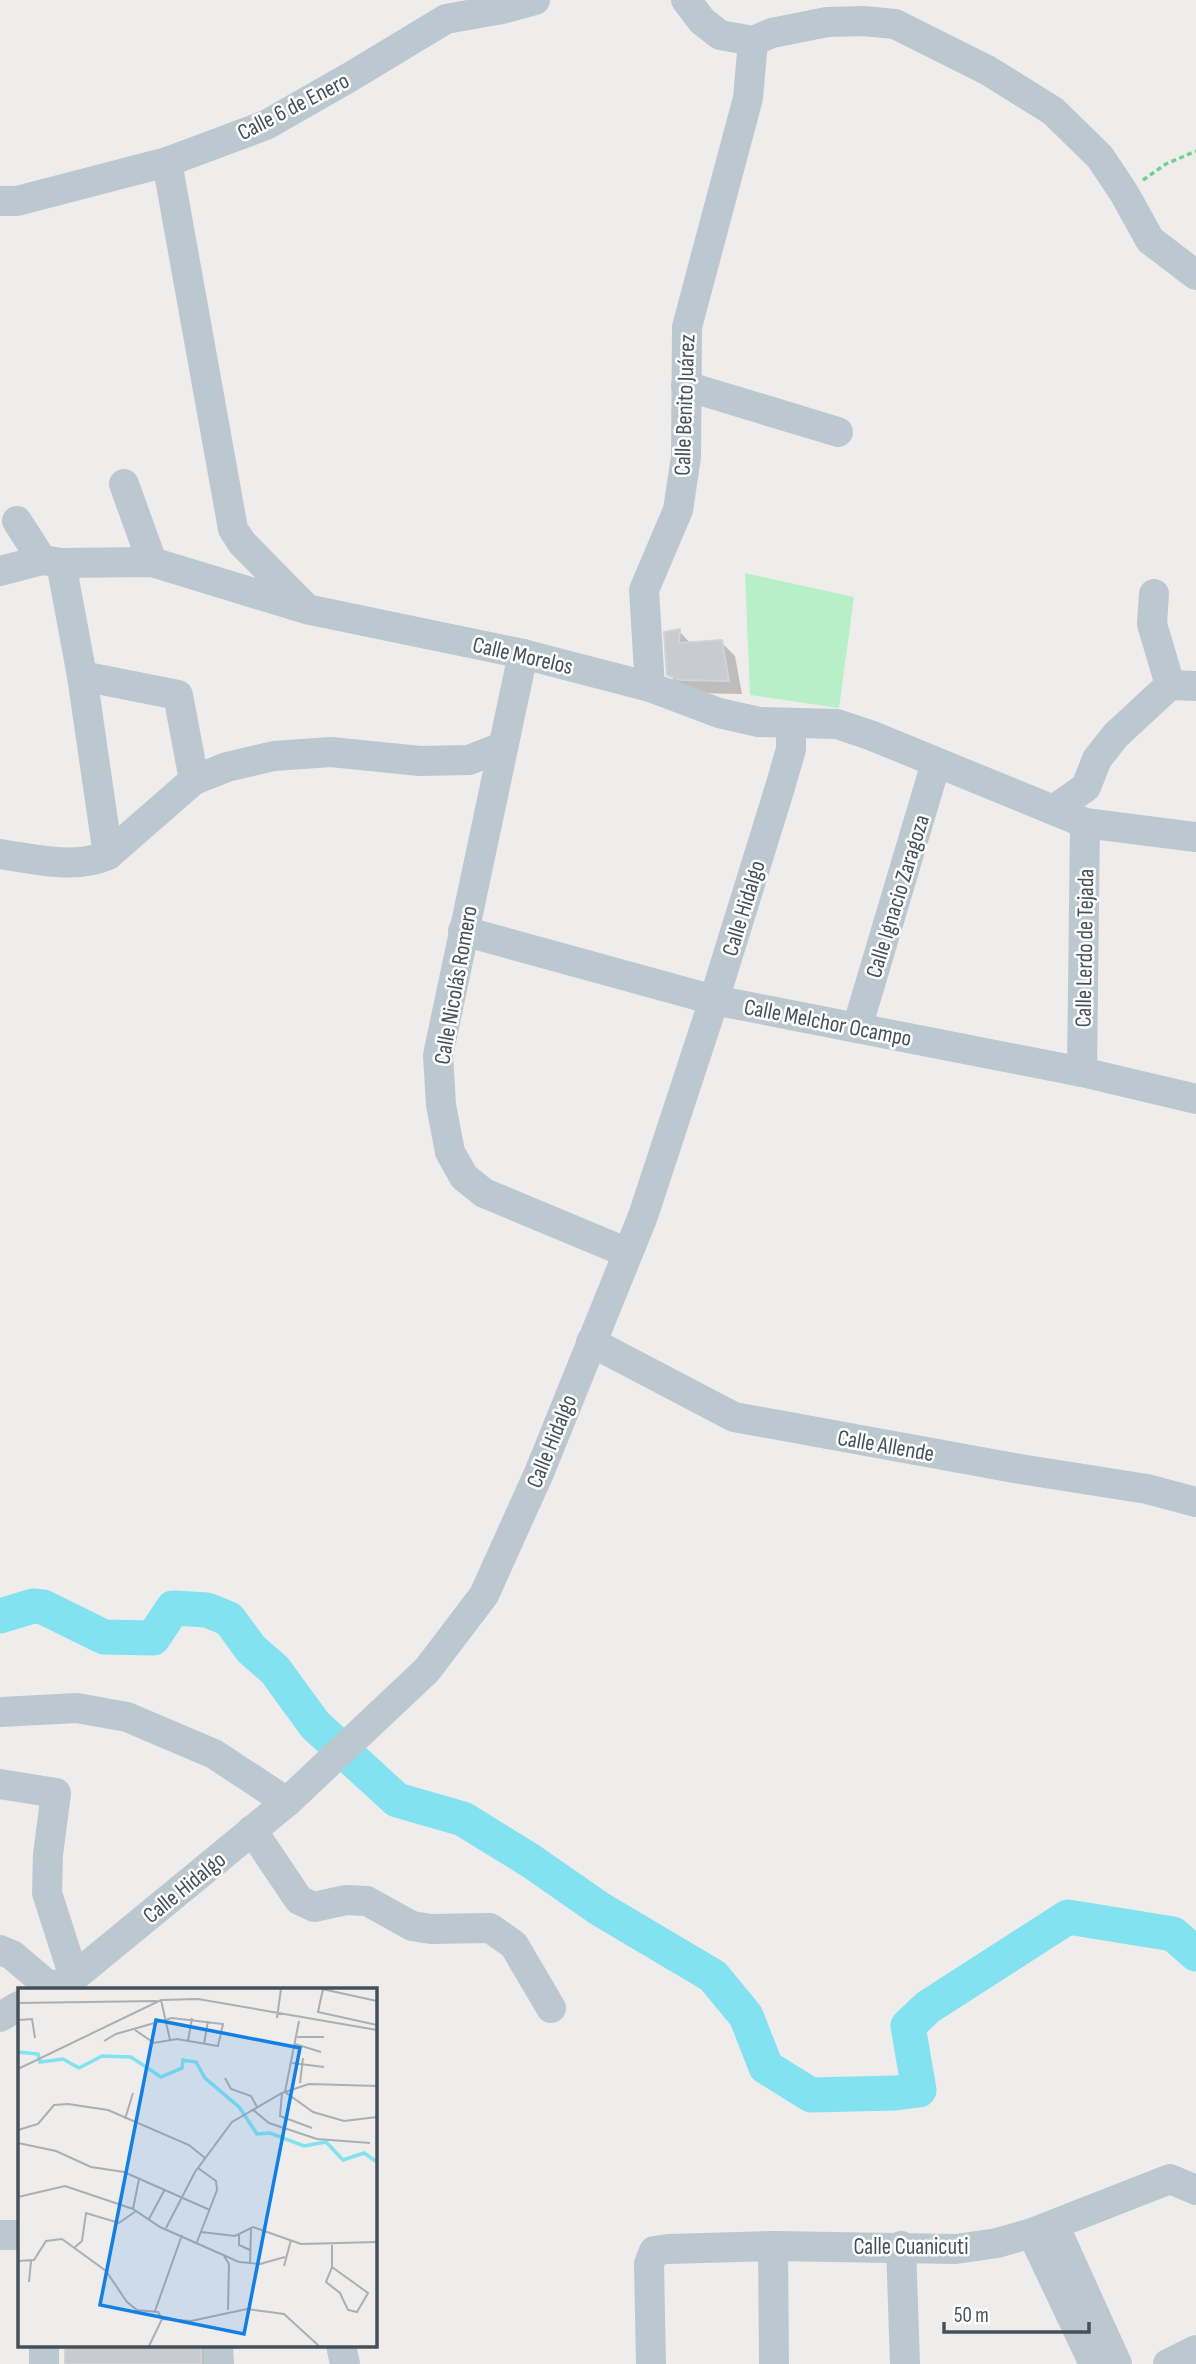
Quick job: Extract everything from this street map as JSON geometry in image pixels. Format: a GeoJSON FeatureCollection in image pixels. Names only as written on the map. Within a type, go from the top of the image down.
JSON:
{"type":"FeatureCollection","features":[{"type":"Feature","properties":{"kind":"street","name":"Calle 6 de Enero"},"geometry":{"type":"LineString","coordinates":[[0,201],[17,201],[167,162],[265,125],[446,19],[536,0]]}},
{"type":"Feature","properties":{"kind":"street"},"geometry":{"type":"LineString","coordinates":[[686,0],[702,21],[720,35],[753,41],[772,33],[827,22],[895,24],[987,70],[1053,111],[1100,157],[1150,240],[1196,275]]}},
{"type":"Feature","properties":{"kind":"street","name":"Calle Benito Juárez"},"geometry":{"type":"LineString","coordinates":[[650,687],[644,590],[678,510],[686,457],[687,327],[748,98],[753,41]]}},
{"type":"Feature","properties":{"kind":"street"},"geometry":{"type":"LineString","coordinates":[[167,162],[233,529],[242,543],[306,609]]}},
{"type":"Feature","properties":{"kind":"street"},"geometry":{"type":"LineString","coordinates":[[686,386],[838,432]]}},
{"type":"Feature","properties":{"kind":"street"},"geometry":{"type":"LineString","coordinates":[[124,484],[152,562]]}},
{"type":"Feature","properties":{"kind":"street"},"geometry":{"type":"LineString","coordinates":[[17,521],[52,562],[82,676],[108,855]]}},
{"type":"Feature","properties":{"kind":"street","name":"Calle Morelos"},"geometry":{"type":"LineString","coordinates":[[0,571],[52,562],[152,562],[306,609],[523,654],[650,687],[719,713],[759,722],[837,724],[1085,823],[1196,837]]}},
{"type":"Feature","properties":{"kind":"street"},"geometry":{"type":"LineString","coordinates":[[1055,809],[1086,787],[1097,759],[1116,735],[1183,685],[1152,624],[1153,594]]}},
{"type":"Feature","properties":{"kind":"street","name":"Calle Nicolás Romero"},"geometry":{"type":"LineString","coordinates":[[523,654],[438,1055],[441,1105],[450,1152],[464,1177],[484,1193],[628,1253]]}},
{"type":"Feature","properties":{"kind":"street"},"geometry":{"type":"LineString","coordinates":[[82,676],[178,695],[194,780]]}},
{"type":"Feature","properties":{"kind":"street","name":"Calle Hidalgo"},"geometry":{"type":"LineString","coordinates":[[56,1986],[289,1800],[427,1670],[484,1595],[539,1473],[643,1216],[714,1000],[791,749],[791,723]]}},
{"type":"Feature","properties":{"kind":"street"},"geometry":{"type":"LineString","coordinates":[[0,854],[69,864],[93,862],[108,855],[194,780],[227,767],[274,756],[331,751],[420,761],[469,760],[502,747]]}},
{"type":"Feature","properties":{"kind":"street","name":"Calle Ignacio Zaragoza"},"geometry":{"type":"LineString","coordinates":[[857,1028],[936,764]]}},
{"type":"Feature","properties":{"kind":"street","name":"Calle Lerdo de Tejada"},"geometry":{"type":"LineString","coordinates":[[1082,1072],[1085,823]]}},
{"type":"Feature","properties":{"kind":"street","name":"Calle Melchor Ocampo"},"geometry":{"type":"LineString","coordinates":[[463,931],[714,1000],[1082,1072],[1196,1099]]}},
{"type":"Feature","properties":{"kind":"street","name":"Calle Allende"},"geometry":{"type":"LineString","coordinates":[[592,1342],[734,1417],[1020,1469],[1147,1489],[1196,1503]]}},
{"type":"Feature","properties":{"kind":"street"},"geometry":{"type":"LineString","coordinates":[[0,1712],[77,1708],[127,1717],[214,1754],[289,1800]]}},
{"type":"Feature","properties":{"kind":"street"},"geometry":{"type":"LineString","coordinates":[[0,1784],[56,1794],[48,1855],[47,1893],[56,1986]]}},
{"type":"Feature","properties":{"kind":"street"},"geometry":{"type":"LineString","coordinates":[[252,1830],[299,1900],[314,1908],[346,1900],[367,1902],[412,1926],[430,1929],[490,1928],[514,1945],[551,2008]]}},
{"type":"Feature","properties":{"kind":"street"},"geometry":{"type":"LineString","coordinates":[[0,1950],[12,1955],[56,1986]]}},
{"type":"Feature","properties":{"kind":"street"},"geometry":{"type":"LineString","coordinates":[[0,2017],[18,2007]]}},
{"type":"Feature","properties":{"kind":"street","name":"Calle Cuanicuti"},"geometry":{"type":"LineString","coordinates":[[652,2364],[649,2264],[654,2251],[773,2246],[956,2249],[998,2243],[1043,2229],[1170,2179],[1196,2190]]}},
{"type":"Feature","properties":{"kind":"street"},"geometry":{"type":"LineString","coordinates":[[1043,2229],[1094,2364]]}},
{"type":"Feature","properties":{"kind":"street"},"geometry":{"type":"LineString","coordinates":[[1043,2229],[1117,2364]]}},
{"type":"Feature","properties":{"kind":"street"},"geometry":{"type":"LineString","coordinates":[[0,2235],[18,2235]]}},
{"type":"Feature","properties":{"kind":"street"},"geometry":{"type":"LineString","coordinates":[[773,2246],[774,2364]]}},
{"type":"Feature","properties":{"kind":"street"},"geometry":{"type":"LineString","coordinates":[[901,2246],[905,2364]]}},
{"type":"Feature","properties":{"kind":"street"},"geometry":{"type":"LineString","coordinates":[[44,2346],[44,2364]]}},
{"type":"Feature","properties":{"kind":"street"},"geometry":{"type":"LineString","coordinates":[[218,2346],[219,2364]]}},
{"type":"Feature","properties":{"kind":"street"},"geometry":{"type":"LineString","coordinates":[[341,2346],[345,2364]]}},
{"type":"Feature","properties":{"kind":"street"},"geometry":{"type":"LineString","coordinates":[[1168,2364],[1196,2350]]}},
{"type":"Feature","properties":{"kind":"path"},"geometry":{"type":"LineString","coordinates":[[1124,193],[1166,164],[1196,151]]}},
{"type":"Feature","properties":{"kind":"green space"},"geometry":{"type":"Polygon","coordinates":[[[745,573],[854,597],[839,708],[750,695],[745,573]]]}},
{"type":"Feature","properties":{"kind":"building"},"geometry":{"type":"Polygon","coordinates":[[[680,629],[679,643],[722,640],[729,681],[680,680],[667,675],[664,632],[680,629]]]}},
{"type":"Feature","properties":{"kind":"building"},"geometry":{"type":"Polygon","coordinates":[[[65,2346],[201,2346],[201,2364],[65,2364],[65,2346]]]}},
{"type":"Feature","properties":{"kind":"waterway"},"geometry":{"type":"LineString","coordinates":[[0,1616],[33,1606],[43,1607],[104,1637],[153,1638],[173,1608],[207,1610],[229,1619],[251,1649],[275,1670],[315,1725],[397,1800],[463,1819],[531,1861],[600,1909],[713,1976],[746,2016],[766,2067],[811,2095],[919,2090],[908,2026],[928,2007],[1068,1917],[1173,1934],[1196,1954]]}}]}
